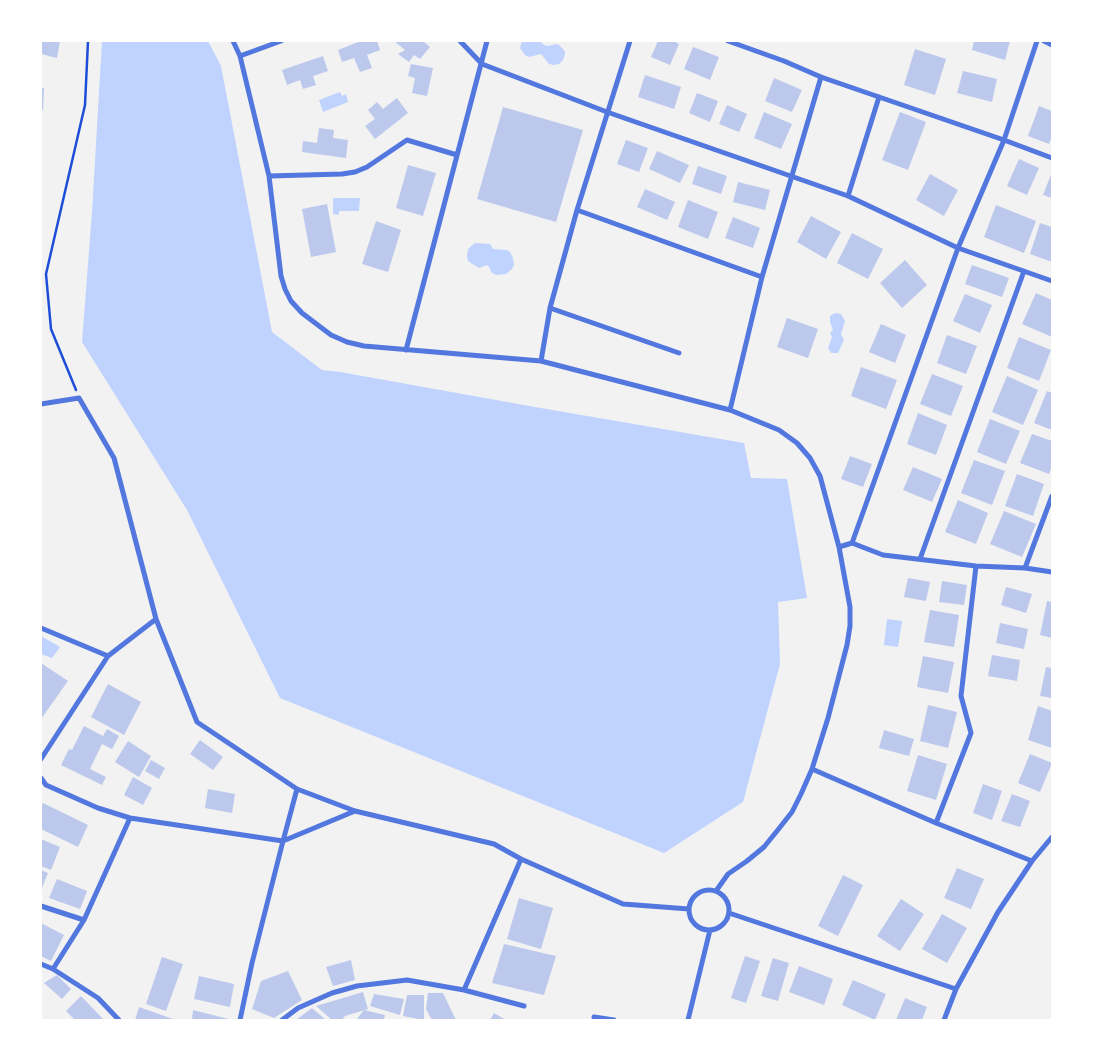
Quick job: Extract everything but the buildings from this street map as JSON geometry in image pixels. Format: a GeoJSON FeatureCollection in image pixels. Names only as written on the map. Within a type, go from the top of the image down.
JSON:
{"type":"FeatureCollection","features":[{"type":"Feature","properties":{"kind":"street"},"geometry":{"type":"LineString","coordinates":[[233,41],[240,56],[269,176],[281,276],[285,289],[302,313],[331,335],[347,342],[364,346],[541,360],[730,410],[779,430],[797,443],[810,458],[820,476],[839,547],[850,607],[847,645],[828,718],[812,769],[792,812],[764,847],[728,874],[716,891]]}},
{"type":"Feature","properties":{"kind":"street"},"geometry":{"type":"LineString","coordinates":[[240,56],[281,41]]}},
{"type":"Feature","properties":{"kind":"street"},"geometry":{"type":"LineString","coordinates":[[460,41],[482,64],[607,112],[848,196],[958,248],[1052,281]]}},
{"type":"Feature","properties":{"kind":"street"},"geometry":{"type":"LineString","coordinates":[[406,350],[487,41]]}},
{"type":"Feature","properties":{"kind":"street"},"geometry":{"type":"LineString","coordinates":[[541,360],[550,308],[577,210],[630,41]]}},
{"type":"Feature","properties":{"kind":"street"},"geometry":{"type":"LineString","coordinates":[[728,41],[1052,158]]}},
{"type":"Feature","properties":{"kind":"street"},"geometry":{"type":"LineString","coordinates":[[852,543],[958,248],[1004,140],[1037,41]]}},
{"type":"Feature","properties":{"kind":"street"},"geometry":{"type":"LineString","coordinates":[[1044,41],[1052,45]]}},
{"type":"Feature","properties":{"kind":"street"},"geometry":{"type":"LineString","coordinates":[[730,410],[762,277],[822,76]]}},
{"type":"Feature","properties":{"kind":"street"},"geometry":{"type":"LineString","coordinates":[[848,196],[879,97]]}},
{"type":"Feature","properties":{"kind":"street"},"geometry":{"type":"LineString","coordinates":[[269,176],[354,172],[368,167],[407,140],[457,156]]}},
{"type":"Feature","properties":{"kind":"street"},"geometry":{"type":"LineString","coordinates":[[577,210],[762,277]]}},
{"type":"Feature","properties":{"kind":"street"},"geometry":{"type":"LineString","coordinates":[[920,559],[1024,271]]}},
{"type":"Feature","properties":{"kind":"street"},"geometry":{"type":"LineString","coordinates":[[550,308],[679,353]]}},
{"type":"Feature","properties":{"kind":"street"},"geometry":{"type":"LineString","coordinates":[[41,412],[42,404],[79,398],[114,458],[156,619],[197,722],[297,790],[355,810],[494,844],[521,859],[623,904],[689,909]]}},
{"type":"Feature","properties":{"kind":"street"},"geometry":{"type":"LineString","coordinates":[[1025,568],[1052,496]]}},
{"type":"Feature","properties":{"kind":"street"},"geometry":{"type":"LineString","coordinates":[[839,547],[852,543],[883,555],[976,566],[1025,568],[1052,572]]}},
{"type":"Feature","properties":{"kind":"street"},"geometry":{"type":"LineString","coordinates":[[936,824],[971,733],[961,696],[976,566]]}},
{"type":"Feature","properties":{"kind":"street"},"geometry":{"type":"LineString","coordinates":[[41,759],[108,656],[156,619]]}},
{"type":"Feature","properties":{"kind":"street"},"geometry":{"type":"LineString","coordinates":[[41,628],[108,656]]}},
{"type":"Feature","properties":{"kind":"street"},"geometry":{"type":"LineString","coordinates":[[812,769],[936,824],[1032,861]]}},
{"type":"Feature","properties":{"kind":"street"},"geometry":{"type":"LineString","coordinates":[[41,778],[46,785],[98,808],[130,818],[283,841],[355,810]]}},
{"type":"Feature","properties":{"kind":"street"},"geometry":{"type":"LineString","coordinates":[[240,1020],[252,963],[297,790]]}},
{"type":"Feature","properties":{"kind":"street"},"geometry":{"type":"LineString","coordinates":[[53,969],[84,920],[130,818]]}},
{"type":"Feature","properties":{"kind":"street"},"geometry":{"type":"LineString","coordinates":[[944,1020],[956,989],[998,912],[1032,861],[1052,836]]}},
{"type":"Feature","properties":{"kind":"street"},"geometry":{"type":"LineString","coordinates":[[464,990],[521,859]]}},
{"type":"Feature","properties":{"kind":"street"},"geometry":{"type":"LineString","coordinates":[[716,891],[722,894],[729,906],[727,919],[723,925],[717,928],[703,929],[692,921],[689,909],[691,903],[698,893],[716,891]]}},
{"type":"Feature","properties":{"kind":"street"},"geometry":{"type":"LineString","coordinates":[[41,906],[84,920]]}},
{"type":"Feature","properties":{"kind":"street"},"geometry":{"type":"LineString","coordinates":[[729,913],[956,989]]}},
{"type":"Feature","properties":{"kind":"street"},"geometry":{"type":"LineString","coordinates":[[688,1020],[710,930]]}},
{"type":"Feature","properties":{"kind":"street"},"geometry":{"type":"LineString","coordinates":[[41,964],[53,969],[98,998],[119,1020]]}},
{"type":"Feature","properties":{"kind":"street"},"geometry":{"type":"LineString","coordinates":[[282,1020],[298,1008],[332,992],[357,986],[407,980],[464,990],[524,1006]]}},
{"type":"Feature","properties":{"kind":"street"},"geometry":{"type":"LineString","coordinates":[[594,1017],[614,1020]]}},
{"type":"Feature","properties":{"kind":"path"},"geometry":{"type":"LineString","coordinates":[[79,398],[51,329],[46,274],[85,105],[88,41]]}},
{"type":"Feature","properties":{"kind":"water"},"geometry":{"type":"Polygon","coordinates":[[[102,41],[208,41],[221,66],[272,332],[322,370],[744,443],[751,478],[787,479],[807,598],[778,602],[780,664],[743,802],[664,853],[280,698],[187,510],[82,342],[102,41]]]}},
{"type":"Feature","properties":{"kind":"water"},"geometry":{"type":"Polygon","coordinates":[[[522,41],[540,41],[548,46],[559,45],[565,52],[563,60],[559,64],[554,65],[549,64],[541,54],[529,57],[520,48],[522,41]]]}},
{"type":"Feature","properties":{"kind":"water"},"geometry":{"type":"Polygon","coordinates":[[[340,92],[342,96],[346,94],[348,102],[323,112],[319,100],[340,92]]]}},
{"type":"Feature","properties":{"kind":"water"},"geometry":{"type":"Polygon","coordinates":[[[333,198],[360,198],[359,211],[339,211],[339,215],[333,214],[333,198]]]}},
{"type":"Feature","properties":{"kind":"water"},"geometry":{"type":"Polygon","coordinates":[[[475,243],[490,244],[493,249],[510,252],[514,265],[512,269],[506,274],[496,275],[491,272],[487,265],[479,268],[468,261],[468,249],[475,243]]]}},
{"type":"Feature","properties":{"kind":"water"},"geometry":{"type":"Polygon","coordinates":[[[835,313],[841,314],[845,321],[841,334],[844,340],[838,353],[831,353],[828,348],[832,337],[830,333],[833,330],[830,316],[835,313]]]}},
{"type":"Feature","properties":{"kind":"water"},"geometry":{"type":"Polygon","coordinates":[[[887,619],[902,621],[898,647],[884,645],[887,619]]]}},
{"type":"Feature","properties":{"kind":"water"},"geometry":{"type":"Polygon","coordinates":[[[41,636],[60,647],[52,658],[41,654],[41,636]]]}}]}
